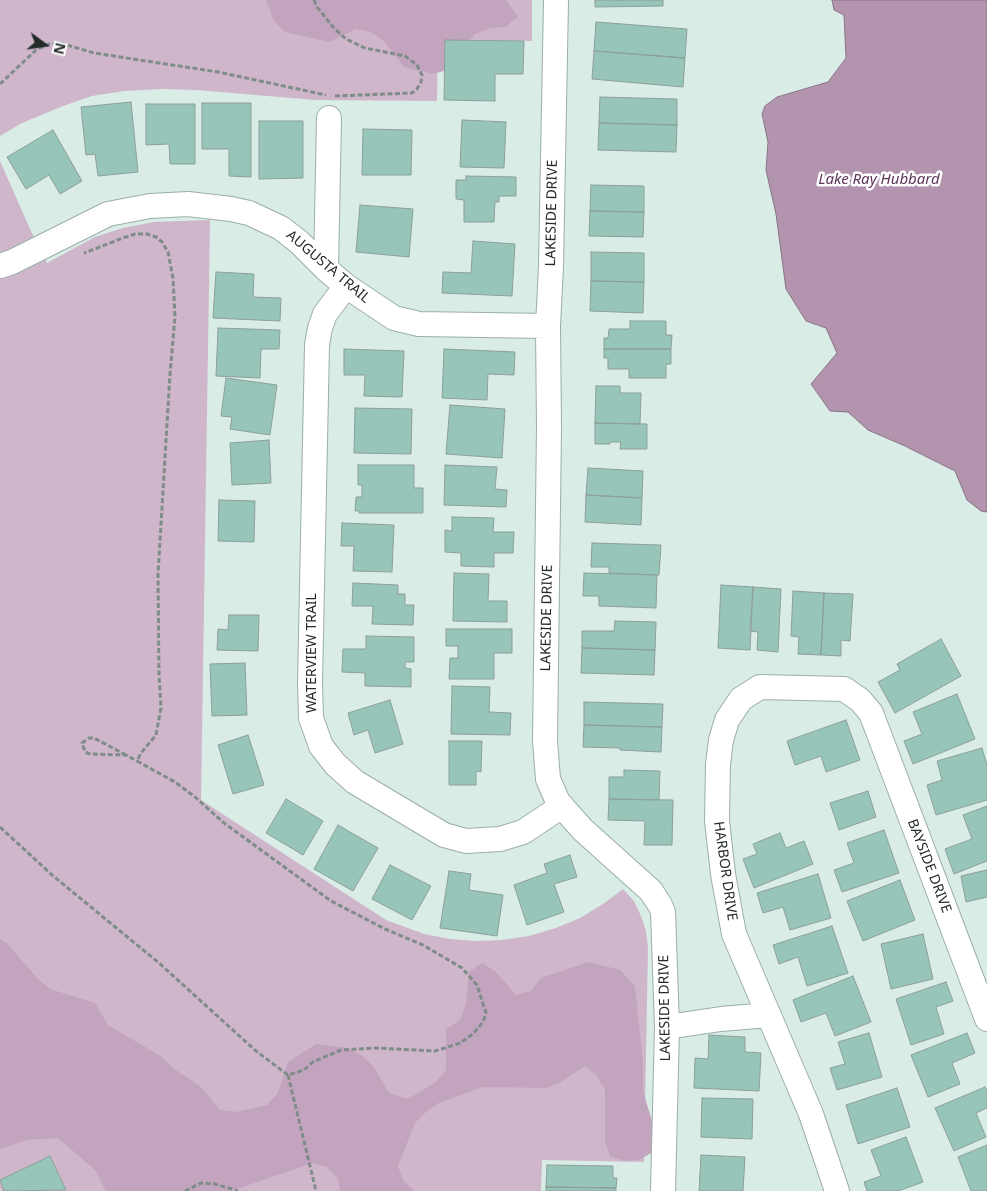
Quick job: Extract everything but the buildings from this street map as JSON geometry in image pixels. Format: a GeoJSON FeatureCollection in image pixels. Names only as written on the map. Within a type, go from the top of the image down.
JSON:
{"type":"FeatureCollection","features":[{"type":"Feature","properties":{"kind":"street","name":"LAKESIDE DRIVE"},"geometry":{"type":"LineString","coordinates":[[556,0],[548,326],[549,428],[545,741],[548,780],[558,802],[584,830],[651,891],[662,912],[667,1027],[663,1191]]}},
{"type":"Feature","properties":{"kind":"street"},"geometry":{"type":"LineString","coordinates":[[326,270],[329,118]]}},
{"type":"Feature","properties":{"kind":"street","name":"AUGUSTA TRAIL"},"geometry":{"type":"LineString","coordinates":[[0,266],[12,262],[108,214],[150,206],[188,204],[249,213],[281,228],[299,242],[326,270],[346,286],[394,318],[420,324],[548,326]]}},
{"type":"Feature","properties":{"kind":"street","name":"WATERVIEW TRAIL"},"geometry":{"type":"LineString","coordinates":[[346,286],[325,314],[317,345],[310,683],[311,718],[321,746],[335,764],[355,782],[444,835],[466,841],[500,839],[523,832],[562,806]]}},
{"type":"Feature","properties":{"kind":"street","name":"HARBOR DRIVE"},"geometry":{"type":"LineString","coordinates":[[837,1191],[811,1114],[734,934],[723,874],[717,821],[718,764],[721,740],[727,720],[741,699],[760,687],[844,689],[860,700],[871,713]]}},
{"type":"Feature","properties":{"kind":"street","name":"BAYSIDE DRIVE"},"geometry":{"type":"LineString","coordinates":[[871,713],[987,1019]]}},
{"type":"Feature","properties":{"kind":"street"},"geometry":{"type":"LineString","coordinates":[[667,1027],[721,1019],[769,1015]]}},
{"type":"Feature","properties":{"kind":"path"},"geometry":{"type":"LineString","coordinates":[[0,84],[36,50],[49,44],[60,43],[94,53],[218,72],[323,95],[405,94],[412,93],[417,89],[422,75],[420,69],[412,60],[400,54],[365,48],[346,39],[317,8],[314,0]]}},
{"type":"Feature","properties":{"kind":"path"},"geometry":{"type":"LineString","coordinates":[[82,254],[135,234],[148,234],[162,242],[168,252],[173,278],[175,317],[169,384],[158,574],[161,708],[156,735],[141,752],[137,761]]}},
{"type":"Feature","properties":{"kind":"path"},"geometry":{"type":"LineString","coordinates":[[126,755],[90,754],[85,752],[82,743],[89,738],[94,738],[126,755],[175,782],[224,823],[323,895],[376,925],[423,945],[445,957],[462,968],[477,985],[486,1013],[483,1022],[473,1034],[460,1043],[435,1051],[376,1048],[341,1050],[313,1062],[304,1070],[288,1075]]}},
{"type":"Feature","properties":{"kind":"path"},"geometry":{"type":"LineString","coordinates":[[0,827],[52,875],[159,963],[256,1051],[288,1075],[316,1191]]}},
{"type":"Feature","properties":{"kind":"path"},"geometry":{"type":"LineString","coordinates":[[186,1191],[201,1183],[215,1184],[238,1191]]}},
{"type":"Feature","properties":{"kind":"shaded area"},"geometry":{"type":"Polygon","coordinates":[[[0,0],[532,0],[532,41],[438,39],[437,101],[315,100],[196,90],[124,91],[92,96],[63,106],[22,123],[0,136],[0,0]]]}},
{"type":"Feature","properties":{"kind":"shaded area"},"geometry":{"type":"Polygon","coordinates":[[[266,0],[506,0],[518,17],[505,27],[490,28],[475,34],[447,70],[433,74],[404,67],[384,41],[371,32],[356,29],[329,42],[285,32],[274,21],[266,0]]]}},
{"type":"Feature","properties":{"kind":"shaded area"},"geometry":{"type":"Polygon","coordinates":[[[0,161],[47,263],[95,237],[123,228],[154,222],[210,220],[201,800],[386,920],[424,934],[476,941],[529,936],[580,918],[623,889],[634,901],[641,916],[646,931],[648,948],[644,1162],[542,1160],[541,1191],[1,1191],[0,161]]]}},
{"type":"Feature","properties":{"kind":"shaded area"},"geometry":{"type":"Polygon","coordinates":[[[0,939],[7,943],[38,979],[50,989],[95,1003],[108,1025],[162,1057],[173,1068],[200,1086],[220,1110],[236,1112],[267,1105],[278,1093],[288,1062],[316,1044],[347,1048],[361,1055],[373,1066],[389,1093],[408,1099],[436,1082],[446,1070],[446,1029],[460,1020],[466,1005],[469,972],[482,963],[495,971],[516,995],[531,991],[541,978],[589,962],[620,970],[635,986],[643,1062],[643,1091],[652,1121],[653,1152],[639,1160],[624,1161],[610,1156],[605,1141],[605,1090],[597,1076],[585,1066],[559,1083],[546,1088],[483,1087],[439,1103],[426,1112],[415,1123],[398,1166],[403,1180],[414,1191],[340,1191],[338,1179],[327,1167],[313,1163],[226,1191],[106,1191],[95,1170],[58,1138],[27,1140],[0,1149],[0,939]]]}},
{"type":"Feature","properties":{"kind":"water","name":"Lake Ray Hubbard"},"geometry":{"type":"Polygon","coordinates":[[[832,0],[987,0],[987,512],[981,511],[967,500],[955,471],[868,430],[848,412],[830,411],[811,384],[837,353],[826,328],[806,321],[786,289],[776,214],[766,170],[768,142],[762,114],[765,106],[777,97],[828,82],[846,58],[844,15],[834,10],[832,0]]]}}]}
